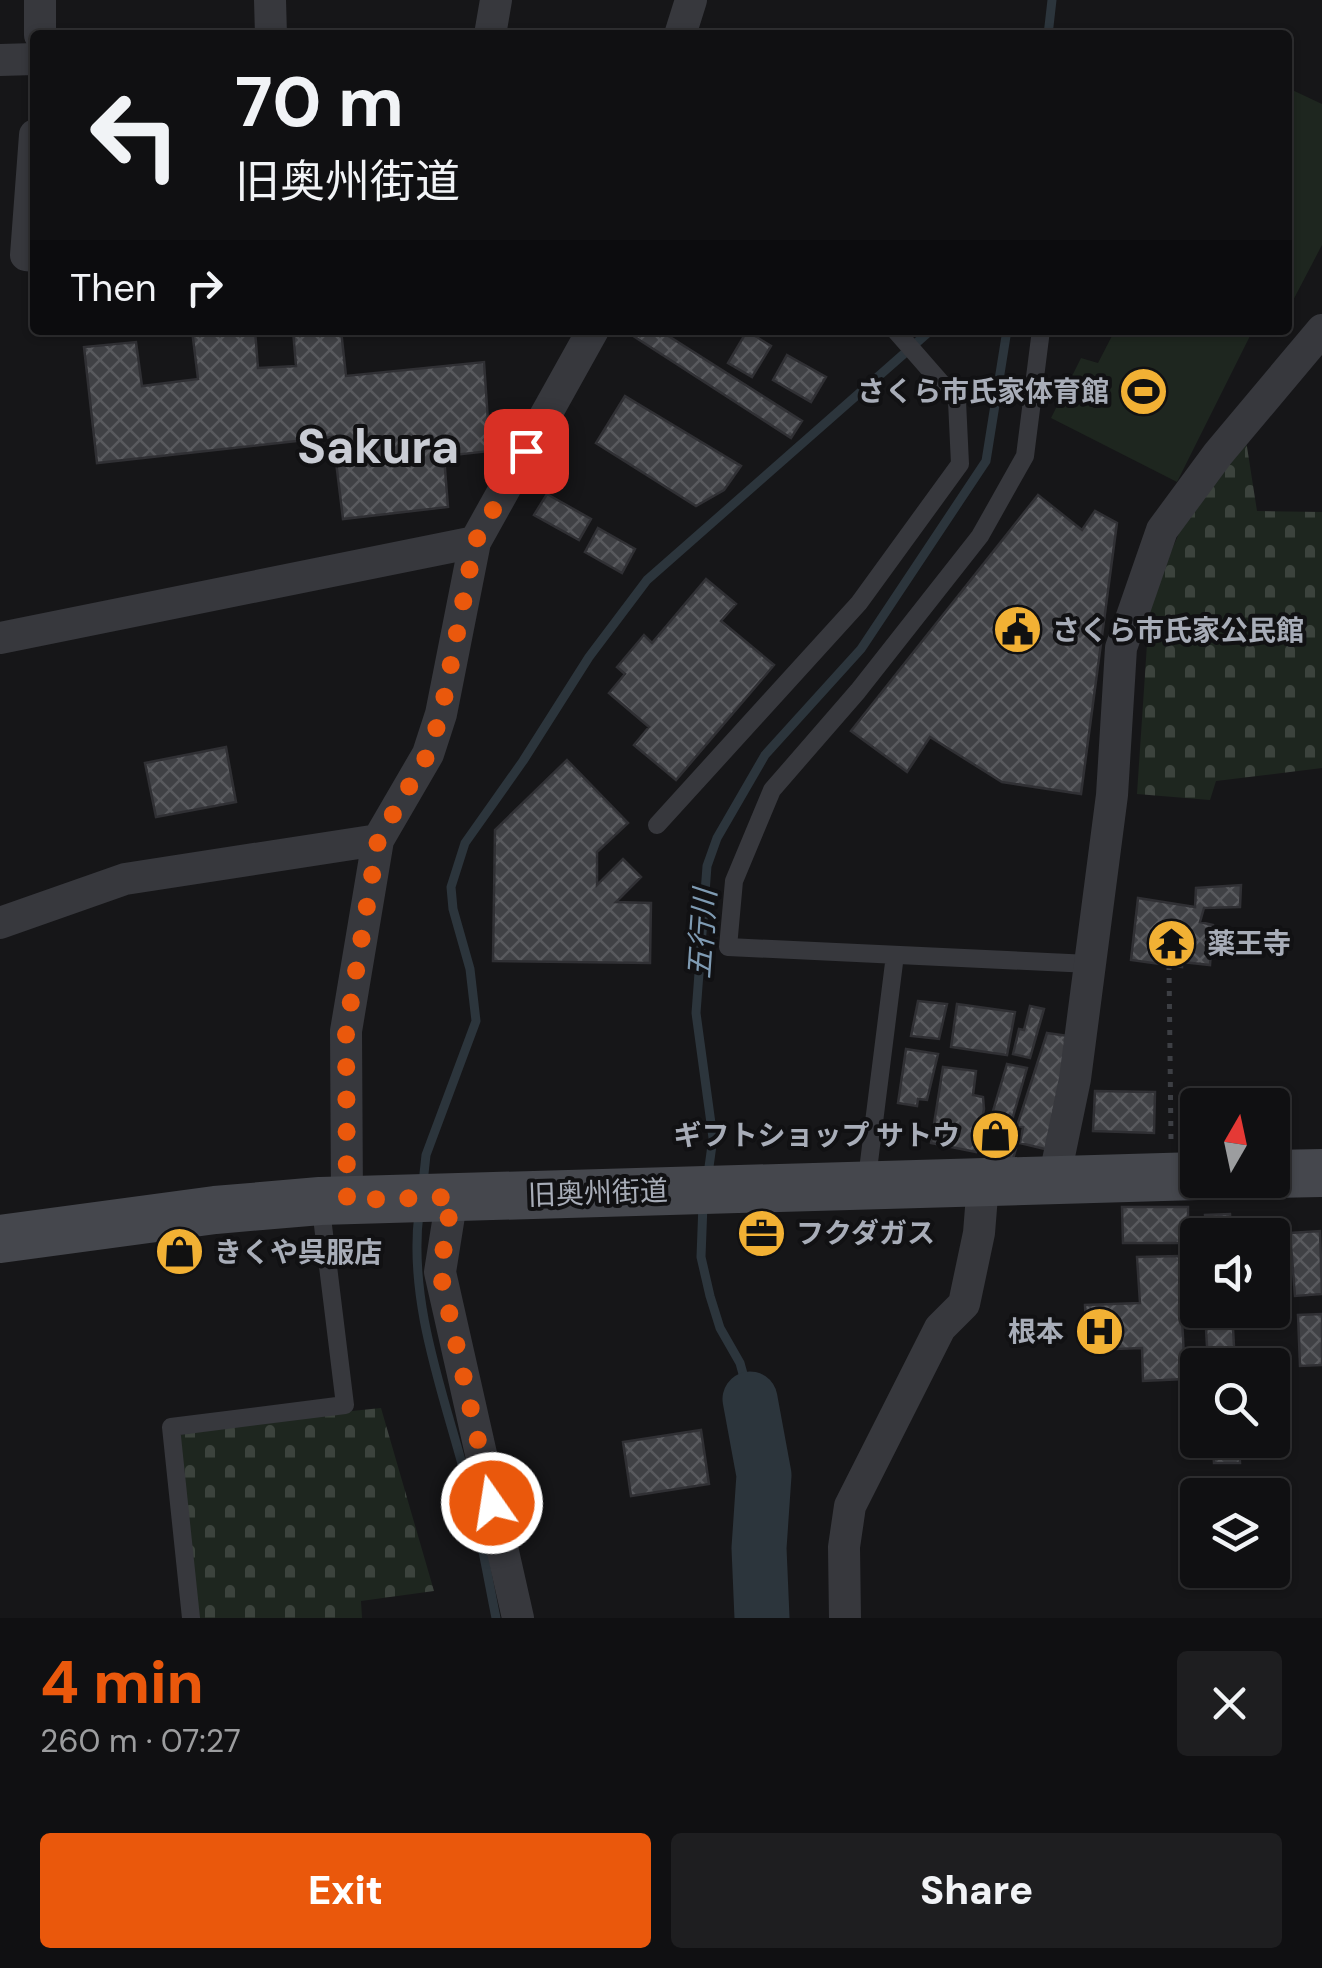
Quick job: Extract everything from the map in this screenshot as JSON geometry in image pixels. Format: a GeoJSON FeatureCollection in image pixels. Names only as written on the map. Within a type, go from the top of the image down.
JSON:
{"type":"FeatureCollection","features":[{"type":"Feature","properties":{"kind":"street"},"geometry":{"type":"LineString","coordinates":[[40,0],[40,30]]}},
{"type":"Feature","properties":{"kind":"street"},"geometry":{"type":"LineString","coordinates":[[270,0],[271,30]]}},
{"type":"Feature","properties":{"kind":"street"},"geometry":{"type":"LineString","coordinates":[[491,30],[496,0]]}},
{"type":"Feature","properties":{"kind":"street"},"geometry":{"type":"LineString","coordinates":[[681,30],[690,0]]}},
{"type":"Feature","properties":{"kind":"street"},"geometry":{"type":"LineString","coordinates":[[0,60],[30,59]]}},
{"type":"Feature","properties":{"kind":"street"},"geometry":{"type":"LineString","coordinates":[[30,202],[26,255],[30,255]]}},
{"type":"Feature","properties":{"kind":"street"},"geometry":{"type":"LineString","coordinates":[[1054,1180],[1075,1079],[1112,795],[1121,648],[1162,530],[1218,454],[1322,330]]}},
{"type":"Feature","properties":{"kind":"street"},"geometry":{"type":"LineString","coordinates":[[334,1200],[346,1031],[378,840],[428,754],[441,714],[475,542],[590,335]]}},
{"type":"Feature","properties":{"kind":"street"},"geometry":{"type":"LineString","coordinates":[[0,638],[475,542]]}},
{"type":"Feature","properties":{"kind":"street"},"geometry":{"type":"LineString","coordinates":[[0,923],[124,879],[378,840]]}},
{"type":"Feature","properties":{"kind":"street","name":"旧奥州街道"},"geometry":{"type":"LineString","coordinates":[[0,1239],[215,1210],[334,1200],[1054,1180],[1180,1161]]}},
{"type":"Feature","properties":{"kind":"street"},"geometry":{"type":"LineString","coordinates":[[1290,1174],[1322,1173]]}},
{"type":"Feature","properties":{"kind":"street"},"geometry":{"type":"LineString","coordinates":[[845,1618],[844,1547],[850,1506],[940,1328],[964,1304],[979,1233],[983,1183]]}},
{"type":"Feature","properties":{"kind":"street"},"geometry":{"type":"LineString","coordinates":[[452,1197],[440,1272],[518,1618]]}},
{"type":"Feature","properties":{"kind":"lane"},"geometry":{"type":"LineString","coordinates":[[657,824],[859,603],[960,464],[957,401],[899,335]]}},
{"type":"Feature","properties":{"kind":"lane"},"geometry":{"type":"LineString","coordinates":[[1040,335],[1024,456],[980,536],[858,691],[772,790],[734,881],[728,947],[1090,964]]}},
{"type":"Feature","properties":{"kind":"lane"},"geometry":{"type":"LineString","coordinates":[[866,1186],[896,956]]}},
{"type":"Feature","properties":{"kind":"lane"},"geometry":{"type":"LineString","coordinates":[[192,1618],[171,1427],[345,1404],[334,1200]]}},
{"type":"Feature","properties":{"kind":"path"},"geometry":{"type":"LineString","coordinates":[[1170,965],[1180,1104]]}},
{"type":"Feature","properties":{"kind":"green space"},"geometry":{"type":"Polygon","coordinates":[[[1292,90],[1322,104],[1322,245],[1292,302],[1292,90]]]}},
{"type":"Feature","properties":{"kind":"green space","name":"さくら市氏家体育館"},"geometry":{"type":"Polygon","coordinates":[[[1112,335],[1250,335],[1177,482],[1051,418],[1081,358],[1098,363],[1112,335]]]}},
{"type":"Feature","properties":{"kind":"green space"},"geometry":{"type":"Polygon","coordinates":[[[1245,434],[1257,511],[1322,512],[1322,768],[1216,781],[1210,800],[1137,794],[1150,599],[1192,504],[1245,434]]]}},
{"type":"Feature","properties":{"kind":"green space"},"geometry":{"type":"Polygon","coordinates":[[[381,1408],[434,1591],[361,1601],[362,1618],[199,1618],[179,1435],[265,1420],[381,1408]]]}},
{"type":"Feature","properties":{"kind":"building"},"geometry":{"type":"Polygon","coordinates":[[[193,335],[255,335],[258,368],[296,366],[293,335],[342,335],[346,376],[484,362],[490,451],[444,456],[448,507],[343,519],[333,437],[97,463],[84,347],[136,342],[142,386],[198,379],[193,335]]]}},
{"type":"Feature","properties":{"kind":"building"},"geometry":{"type":"Polygon","coordinates":[[[632,335],[667,335],[802,421],[791,438],[632,335]]]}},
{"type":"Feature","properties":{"kind":"building"},"geometry":{"type":"Polygon","coordinates":[[[745,335],[753,335],[771,346],[752,377],[728,363],[745,335]]]}},
{"type":"Feature","properties":{"kind":"building"},"geometry":{"type":"Polygon","coordinates":[[[787,355],[826,377],[811,402],[773,380],[787,355]]]}},
{"type":"Feature","properties":{"kind":"building"},"geometry":{"type":"Polygon","coordinates":[[[625,396],[741,466],[724,490],[696,506],[596,443],[625,396]]]}},
{"type":"Feature","properties":{"kind":"building"},"geometry":{"type":"Polygon","coordinates":[[[547,494],[591,519],[579,540],[534,515],[547,494]]]}},
{"type":"Feature","properties":{"kind":"building","name":"さくら市氏家公民館"},"geometry":{"type":"Polygon","coordinates":[[[1038,495],[1082,530],[1095,511],[1117,523],[1081,794],[1002,782],[930,737],[907,772],[851,731],[1038,495]]]}},
{"type":"Feature","properties":{"kind":"building"},"geometry":{"type":"Polygon","coordinates":[[[598,528],[635,549],[622,573],[585,552],[598,528]]]}},
{"type":"Feature","properties":{"kind":"building"},"geometry":{"type":"Polygon","coordinates":[[[706,579],[736,604],[721,621],[774,665],[676,780],[634,745],[649,727],[609,693],[625,674],[617,667],[644,635],[652,643],[706,579]]]}},
{"type":"Feature","properties":{"kind":"building"},"geometry":{"type":"Polygon","coordinates":[[[226,747],[236,802],[156,817],[145,763],[226,747]]]}},
{"type":"Feature","properties":{"kind":"building"},"geometry":{"type":"Polygon","coordinates":[[[567,760],[628,823],[597,852],[597,885],[623,859],[641,877],[616,902],[651,903],[650,963],[493,961],[495,830],[567,760]]]}},
{"type":"Feature","properties":{"kind":"building","name":"薬王寺"},"geometry":{"type":"Polygon","coordinates":[[[1241,885],[1240,907],[1204,908],[1200,922],[1213,925],[1210,965],[1182,962],[1182,967],[1131,960],[1138,898],[1195,907],[1196,888],[1241,885]]]}},
{"type":"Feature","properties":{"kind":"building"},"geometry":{"type":"Polygon","coordinates":[[[918,1001],[947,1004],[939,1039],[911,1036],[918,1001]]]}},
{"type":"Feature","properties":{"kind":"building"},"geometry":{"type":"Polygon","coordinates":[[[957,1004],[1015,1012],[1007,1055],[951,1047],[957,1004]]]}},
{"type":"Feature","properties":{"kind":"building"},"geometry":{"type":"Polygon","coordinates":[[[1030,1006],[1044,1009],[1030,1058],[1013,1054],[1030,1006]]]}},
{"type":"Feature","properties":{"kind":"building"},"geometry":{"type":"Polygon","coordinates":[[[1047,1033],[1076,1037],[1049,1150],[1020,1143],[1023,1127],[1017,1126],[1047,1033]]]}},
{"type":"Feature","properties":{"kind":"building"},"geometry":{"type":"Polygon","coordinates":[[[906,1049],[938,1054],[927,1100],[918,1099],[917,1106],[898,1103],[906,1049]]]}},
{"type":"Feature","properties":{"kind":"building"},"geometry":{"type":"Polygon","coordinates":[[[1007,1064],[1027,1068],[1008,1134],[1019,1138],[1013,1159],[982,1148],[1007,1064]]]}},
{"type":"Feature","properties":{"kind":"building"},"geometry":{"type":"Polygon","coordinates":[[[943,1067],[976,1071],[973,1095],[983,1097],[984,1109],[976,1152],[931,1143],[943,1067]]]}},
{"type":"Feature","properties":{"kind":"building"},"geometry":{"type":"Polygon","coordinates":[[[1095,1091],[1155,1092],[1154,1133],[1093,1131],[1095,1091]]]}},
{"type":"Feature","properties":{"kind":"building"},"geometry":{"type":"Polygon","coordinates":[[[1122,1207],[1188,1207],[1188,1218],[1180,1218],[1180,1243],[1123,1243],[1122,1207]]]}},
{"type":"Feature","properties":{"kind":"building"},"geometry":{"type":"Polygon","coordinates":[[[1230,1214],[1230,1218],[1205,1218],[1230,1214]]]}},
{"type":"Feature","properties":{"kind":"building"},"geometry":{"type":"Polygon","coordinates":[[[1320,1231],[1322,1294],[1295,1296],[1290,1233],[1320,1231]]]}},
{"type":"Feature","properties":{"kind":"building"},"geometry":{"type":"Polygon","coordinates":[[[1179,1256],[1183,1348],[1180,1348],[1180,1379],[1143,1381],[1142,1348],[1087,1350],[1085,1305],[1140,1303],[1137,1257],[1179,1256]]]}},
{"type":"Feature","properties":{"kind":"building"},"geometry":{"type":"Polygon","coordinates":[[[1322,1314],[1322,1365],[1300,1366],[1298,1315],[1322,1314]]]}},
{"type":"Feature","properties":{"kind":"building"},"geometry":{"type":"Polygon","coordinates":[[[1206,1328],[1233,1328],[1234,1348],[1207,1348],[1206,1328]]]}},
{"type":"Feature","properties":{"kind":"building"},"geometry":{"type":"Polygon","coordinates":[[[701,1430],[709,1484],[631,1496],[623,1442],[701,1430]]]}},
{"type":"Feature","properties":{"kind":"building"},"geometry":{"type":"Polygon","coordinates":[[[1214,1458],[1240,1458],[1240,1463],[1214,1463],[1214,1458]]]}},
{"type":"Feature","properties":{"kind":"waterway","name":"五行川"},"geometry":{"type":"LineString","coordinates":[[1049,30],[1052,0]]}},
{"type":"Feature","properties":{"kind":"waterway"},"geometry":{"type":"LineString","coordinates":[[423,1183],[426,1155],[476,1021],[470,969],[453,909],[451,887],[465,843],[589,657],[647,580],[925,335]]}},
{"type":"Feature","properties":{"kind":"waterway","name":"五行川"},"geometry":{"type":"LineString","coordinates":[[708,1174],[713,1138],[696,1013],[707,866],[717,838],[765,755],[861,649],[986,461],[1006,335]]}},
{"type":"Feature","properties":{"kind":"waterway","name":"五行川"},"geometry":{"type":"LineString","coordinates":[[703,1204],[701,1257],[710,1296],[720,1328],[740,1363],[750,1399]]}},
{"type":"Feature","properties":{"kind":"waterway"},"geometry":{"type":"LineString","coordinates":[[419,1213],[417,1249],[424,1321],[475,1513],[496,1618]]}},
{"type":"Feature","properties":{"kind":"waterway","name":"五行川"},"geometry":{"type":"LineString","coordinates":[[750,1399],[764,1475],[759,1548],[762,1618]]}},
{"type":"Feature","properties":{"kind":"place","name":"さくら市氏家体育館"},"geometry":{"type":"Point","coordinates":[1144,391]}},
{"type":"Feature","properties":{"kind":"place","name":"さくら市氏家公民館"},"geometry":{"type":"Point","coordinates":[1017,630]}},
{"type":"Feature","properties":{"kind":"place","name":"薬王寺"},"geometry":{"type":"Point","coordinates":[1172,943]}},
{"type":"Feature","properties":{"kind":"place","name":"ギフトショップ サトウ"},"geometry":{"type":"Point","coordinates":[995,1135]}},
{"type":"Feature","properties":{"kind":"place","name":"フクダガス"},"geometry":{"type":"Point","coordinates":[761,1233]}},
{"type":"Feature","properties":{"kind":"place","name":"きくや呉服店"},"geometry":{"type":"Point","coordinates":[179,1252]}},
{"type":"Feature","properties":{"kind":"place","name":"根本"},"geometry":{"type":"Point","coordinates":[1099,1331]}},
{"type":"Feature","properties":{"kind":"district","name":"Sakura"},"geometry":{"type":"Point","coordinates":[378,446]}},
{"type":"Feature","properties":{"kind":"route"},"geometry":{"type":"LineString","coordinates":[[492,1503],[440,1272],[452,1197],[347,1200],[346,1031],[378,840],[428,754],[441,714],[475,542],[526,451]]}}]}
